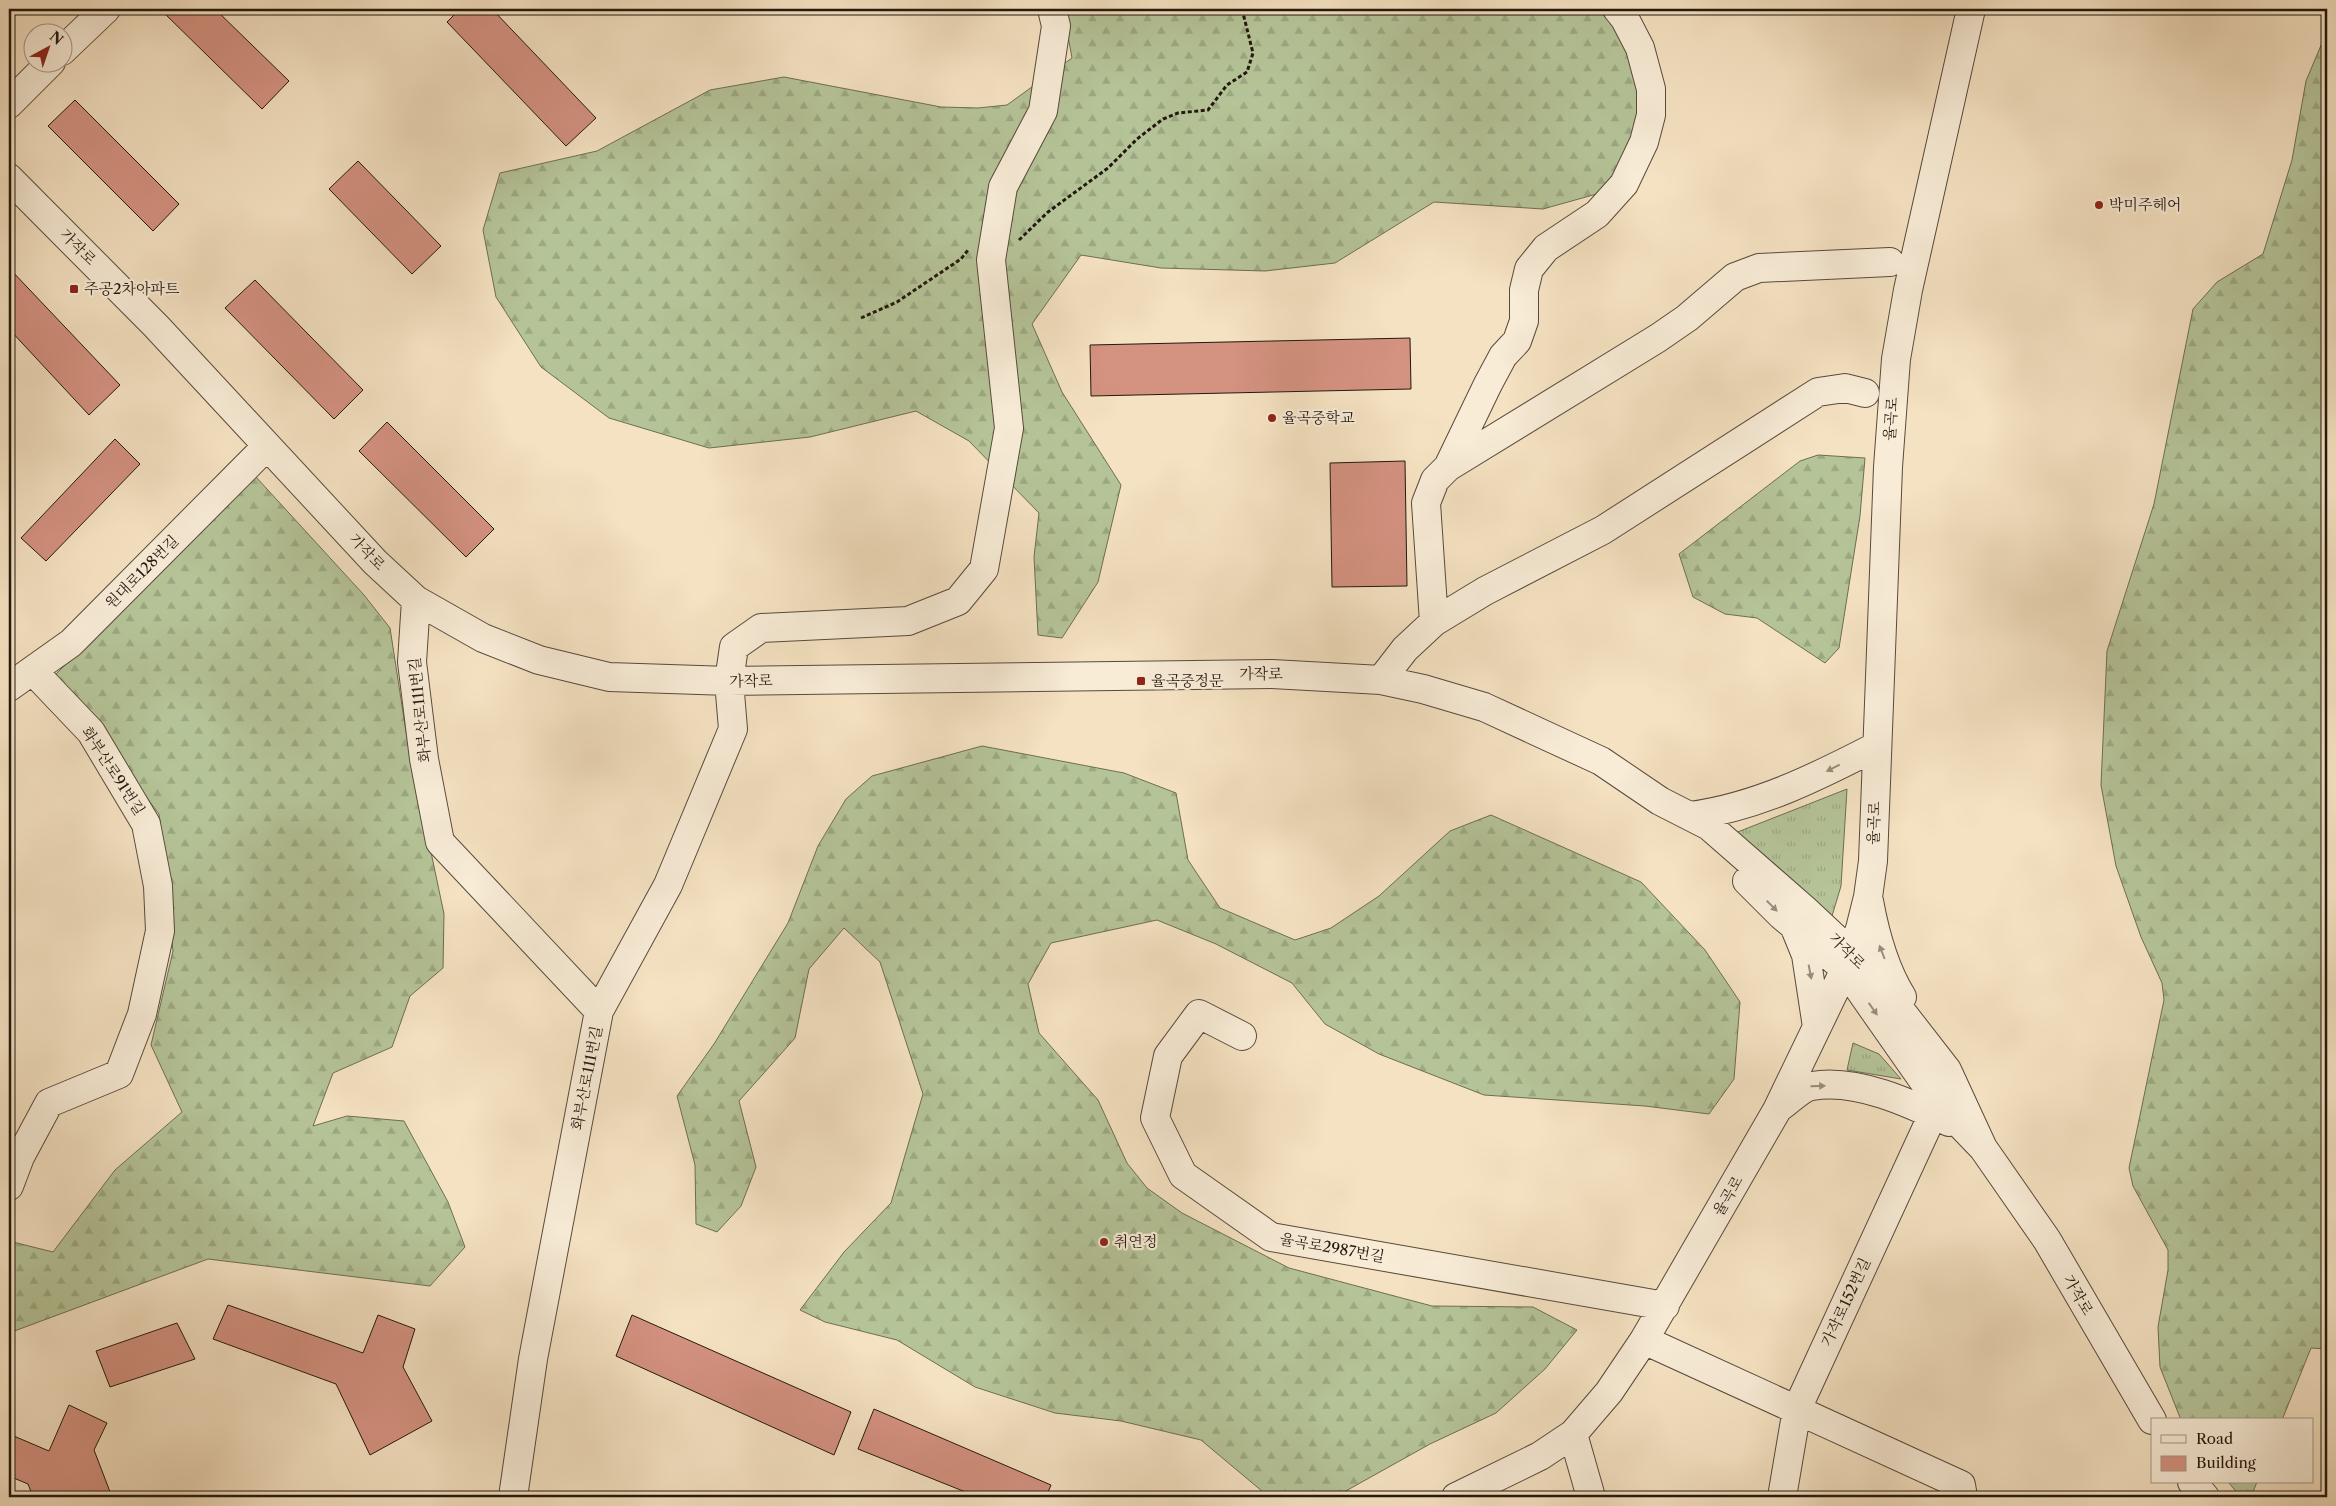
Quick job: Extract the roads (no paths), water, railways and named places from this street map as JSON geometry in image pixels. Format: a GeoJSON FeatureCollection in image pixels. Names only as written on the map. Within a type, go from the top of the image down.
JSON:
{"type":"FeatureCollection","features":[{"type":"Feature","properties":{"kind":"street"},"geometry":{"type":"LineString","coordinates":[[72,41],[106,9]]}},
{"type":"Feature","properties":{"kind":"street"},"geometry":{"type":"LineString","coordinates":[[599,1011],[668,886],[733,730],[729,681],[734,647],[761,628],[908,622],[958,601],[984,568],[1009,428],[991,260],[983,248],[1003,187],[1043,111],[1056,26],[1052,9]]}},
{"type":"Feature","properties":{"kind":"street"},"geometry":{"type":"LineString","coordinates":[[1448,467],[1503,356],[1517,341],[1524,321],[1524,290],[1530,269],[1546,248],[1597,214],[1624,184],[1644,142],[1652,115],[1651,89],[1640,48],[1617,9]]}},
{"type":"Feature","properties":{"kind":"street","name":"율곡로"},"geometry":{"type":"LineString","coordinates":[[1456,1497],[1540,1456],[1573,1434],[1609,1392],[1665,1306],[1777,1110],[1848,961],[1868,897],[1873,861],[1888,477],[1896,359],[1908,290],[1972,9]]}},
{"type":"Feature","properties":{"kind":"street"},"geometry":{"type":"LineString","coordinates":[[9,104],[41,72]]}},
{"type":"Feature","properties":{"kind":"street","name":"가작로"},"geometry":{"type":"LineString","coordinates":[[9,178],[156,326],[375,562],[416,600],[483,638],[539,660],[609,677],[729,681],[1272,674],[1381,680],[1423,689],[1484,707],[1601,761],[1660,801],[1709,826],[1848,961],[1884,990],[1947,1070],[1974,1139]]}},
{"type":"Feature","properties":{"kind":"street"},"geometry":{"type":"LineString","coordinates":[[1434,622],[1426,503],[1435,480],[1448,467],[1658,338],[1687,318],[1735,277],[1759,268],[1890,262]]}},
{"type":"Feature","properties":{"kind":"street"},"geometry":{"type":"LineString","coordinates":[[1381,680],[1405,649],[1434,622],[1485,591],[1603,530],[1818,392],[1845,388],[1865,393]]}},
{"type":"Feature","properties":{"kind":"street","name":"원대로128번길"},"geometry":{"type":"LineString","coordinates":[[9,687],[71,643],[267,446]]}},
{"type":"Feature","properties":{"kind":"street","name":"화부산로111번길"},"geometry":{"type":"LineString","coordinates":[[416,600],[412,662],[424,759],[440,842],[599,1011],[533,1359],[514,1497]]}},
{"type":"Feature","properties":{"kind":"street","name":"화부산로91번길"},"geometry":{"type":"LineString","coordinates":[[9,1186],[20,1156],[49,1103],[119,1074],[142,1014],[160,931],[158,886],[146,824],[91,732],[33,671]]}},
{"type":"Feature","properties":{"kind":"street"},"geometry":{"type":"LineString","coordinates":[[1690,816],[1715,813],[1782,791],[1877,746]]}},
{"type":"Feature","properties":{"kind":"street","name":"가작로"},"geometry":{"type":"LineString","coordinates":[[1660,801],[1682,824],[1711,846],[1794,926],[1848,961],[1936,1099],[1974,1139],[2047,1240],[2151,1418]]}},
{"type":"Feature","properties":{"kind":"street"},"geometry":{"type":"LineString","coordinates":[[1868,897],[1875,933],[1895,986],[1947,1070]]}},
{"type":"Feature","properties":{"kind":"street"},"geometry":{"type":"LineString","coordinates":[[1794,926],[1806,955],[1817,1027]]}},
{"type":"Feature","properties":{"kind":"street","name":"율곡로2987번길"},"geometry":{"type":"LineString","coordinates":[[1242,1036],[1199,1014],[1168,1056],[1154,1118],[1182,1175],[1271,1237],[1665,1306]]}},
{"type":"Feature","properties":{"kind":"street"},"geometry":{"type":"LineString","coordinates":[[1777,1110],[1810,1086],[1832,1086],[1883,1093],[1933,1114],[1974,1139]]}},
{"type":"Feature","properties":{"kind":"street","name":"가작로152번길"},"geometry":{"type":"LineString","coordinates":[[1782,1497],[1796,1409],[1933,1114]]}},
{"type":"Feature","properties":{"kind":"street"},"geometry":{"type":"LineString","coordinates":[[1644,1340],[1961,1485],[1963,1497]]}},
{"type":"Feature","properties":{"kind":"street"},"geometry":{"type":"LineString","coordinates":[[1573,1434],[1591,1497]]}},
{"type":"Feature","properties":{"kind":"street"},"geometry":{"type":"LineString","coordinates":[[2194,1484],[2205,1497]]}},
{"type":"Feature","properties":{"kind":"place","name":"박미주헤어"},"geometry":{"type":"Point","coordinates":[2099,205]}},
{"type":"Feature","properties":{"kind":"place","name":"주공2차아파트"},"geometry":{"type":"Point","coordinates":[74,289]}},
{"type":"Feature","properties":{"kind":"place","name":"율곡중학교"},"geometry":{"type":"Point","coordinates":[1272,418]}},
{"type":"Feature","properties":{"kind":"place","name":"율곡중정문"},"geometry":{"type":"Point","coordinates":[1141,681]}},
{"type":"Feature","properties":{"kind":"place","name":"취연정"},"geometry":{"type":"Point","coordinates":[1104,1242]}}]}
